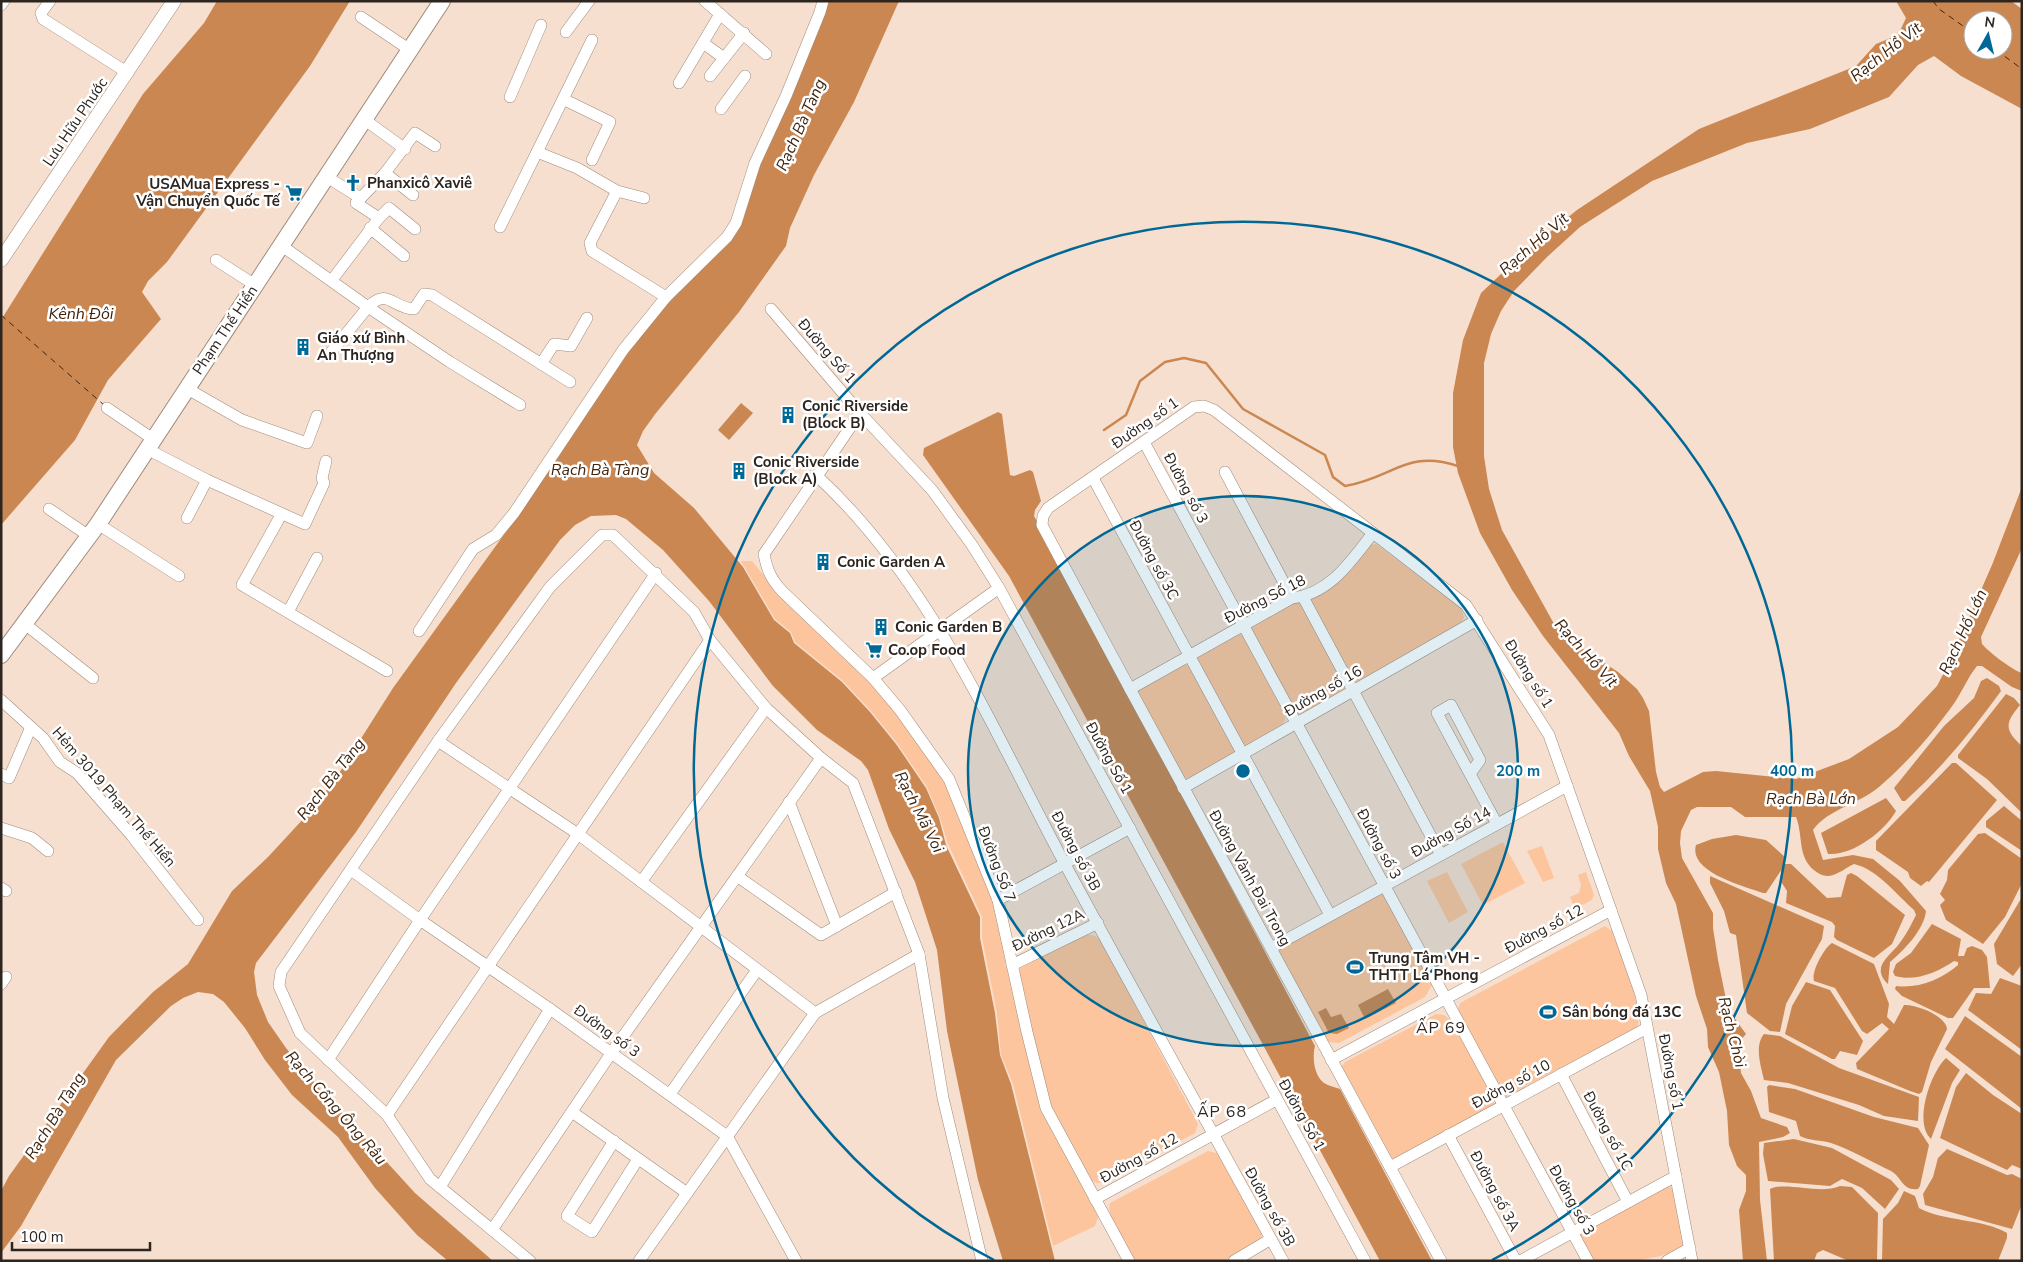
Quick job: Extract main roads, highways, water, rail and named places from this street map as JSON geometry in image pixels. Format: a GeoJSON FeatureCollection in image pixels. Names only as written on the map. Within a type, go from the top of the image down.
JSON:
{"type":"FeatureCollection","features":[{"type":"Feature","properties":{"kind":"main road","name":"Phạm Thế Hiển"},"geometry":{"type":"LineString","coordinates":[[1,655],[93,530],[442,1]]}},
{"type":"Feature","properties":{"kind":"water","name":"Kênh Đôi"},"geometry":{"type":"Polygon","coordinates":[[[217,1],[350,1],[310,66],[167,262],[148,281],[142,292],[161,319],[108,380],[75,440],[1,525],[1,320],[143,94],[204,23],[217,1]]]}},
{"type":"Feature","properties":{"kind":"water","name":"Rạch Bà Tàng"},"geometry":{"type":"Polygon","coordinates":[[[823,1],[899,1],[854,102],[814,175],[790,228],[786,246],[739,312],[656,413],[643,431],[637,445],[654,473],[694,508],[743,567],[774,620],[790,633],[794,643],[842,682],[870,712],[896,744],[926,788],[939,818],[946,845],[980,917],[980,938],[995,1013],[1000,1055],[1011,1084],[1055,1261],[1003,1261],[978,1180],[947,1031],[937,950],[915,882],[889,829],[868,770],[861,761],[817,730],[773,686],[709,601],[663,550],[626,519],[616,515],[591,516],[575,525],[560,540],[456,683],[356,832],[256,963],[254,972],[257,995],[268,1022],[286,1048],[319,1088],[415,1193],[493,1261],[448,1261],[417,1235],[375,1188],[338,1137],[292,1095],[265,1060],[245,1028],[224,1002],[213,994],[198,992],[183,998],[171,1006],[116,1060],[21,1226],[1,1253],[1,1191],[9,1176],[109,1037],[153,992],[188,964],[232,891],[268,857],[305,817],[336,778],[393,688],[526,504],[648,323],[735,231],[823,1]]]}},
{"type":"Feature","properties":{"kind":"water","name":"Rạch Bà Lớn"},"geometry":{"type":"Polygon","coordinates":[[[1896,1],[2011,1],[2022,9],[2022,109],[1961,76],[1934,56],[1918,65],[1889,97],[1810,129],[1747,143],[1652,181],[1580,227],[1514,291],[1501,311],[1491,334],[1484,363],[1484,456],[1489,489],[1502,530],[1553,622],[1583,649],[1618,672],[1637,689],[1643,698],[1649,711],[1656,772],[1660,787],[1664,792],[1703,772],[1716,771],[1796,779],[1849,759],[1898,727],[1937,686],[1948,665],[1992,565],[2022,487],[2022,548],[1981,637],[1982,644],[2007,665],[2022,673],[2022,691],[2012,687],[1982,666],[1977,666],[1947,713],[1920,747],[1900,768],[1871,793],[1827,817],[1813,830],[1823,860],[1853,855],[1873,859],[1900,881],[1926,911],[1922,925],[1907,946],[1890,962],[1888,984],[1881,972],[1883,962],[1904,937],[1916,915],[1914,910],[1871,871],[1854,864],[1831,876],[1818,873],[1806,861],[1803,854],[1796,817],[1745,817],[1731,807],[1697,807],[1691,810],[1681,831],[1682,858],[1713,913],[1713,928],[1718,960],[1728,1009],[1746,1034],[1738,1043],[1741,1073],[1751,1091],[1761,1118],[1787,1127],[1790,1133],[1783,1137],[1759,1142],[1760,1200],[1767,1261],[1743,1261],[1739,1210],[1746,1191],[1746,1175],[1737,1166],[1729,1145],[1727,1111],[1719,1072],[1708,1047],[1707,1029],[1696,996],[1676,904],[1666,883],[1658,849],[1658,827],[1650,791],[1629,756],[1619,733],[1543,636],[1512,590],[1480,533],[1458,473],[1453,447],[1453,393],[1463,340],[1481,293],[1519,257],[1577,210],[1699,129],[1856,66],[1876,44],[1898,35],[1906,18],[1896,1]]]}},
{"type":"Feature","properties":{"kind":"water"},"geometry":{"type":"Polygon","coordinates":[[[741,403],[753,413],[729,440],[718,430],[741,403]]]}},
{"type":"Feature","properties":{"kind":"water"},"geometry":{"type":"Polygon","coordinates":[[[998,412],[1002,414],[1010,475],[1014,476],[1030,470],[1033,472],[1041,501],[1035,510],[1034,516],[1315,1046],[1314,1061],[1318,1076],[1324,1083],[1340,1089],[1432,1261],[1380,1261],[1009,576],[923,455],[924,448],[998,412]]]}},
{"type":"Feature","properties":{"kind":"water"},"geometry":{"type":"Polygon","coordinates":[[[1987,678],[1999,686],[2001,691],[1968,735],[1944,762],[1905,801],[1902,801],[1894,788],[1944,726],[1974,698],[1981,681],[1987,678]]]}},
{"type":"Feature","properties":{"kind":"water"},"geometry":{"type":"Polygon","coordinates":[[[2006,694],[2014,698],[2020,705],[2011,717],[2009,726],[2012,735],[2022,746],[2022,813],[1987,779],[1958,758],[1958,755],[2006,694]]]}},
{"type":"Feature","properties":{"kind":"water"},"geometry":{"type":"Polygon","coordinates":[[[1952,763],[1956,763],[1997,800],[1929,882],[1927,881],[1921,886],[1910,878],[1908,872],[1876,850],[1876,841],[1952,763]]]}},
{"type":"Feature","properties":{"kind":"water"},"geometry":{"type":"Polygon","coordinates":[[[1886,798],[1896,811],[1884,827],[1857,847],[1837,854],[1828,854],[1821,833],[1886,798]]]}},
{"type":"Feature","properties":{"kind":"water"},"geometry":{"type":"Polygon","coordinates":[[[2004,806],[2022,821],[2022,851],[1986,827],[1986,821],[2004,806]]]}},
{"type":"Feature","properties":{"kind":"water"},"geometry":{"type":"Polygon","coordinates":[[[1985,833],[2022,859],[2022,883],[2005,917],[1983,944],[1946,920],[1940,905],[1945,900],[1940,894],[1947,880],[1948,870],[1978,834],[1985,833]]]}},
{"type":"Feature","properties":{"kind":"water"},"geometry":{"type":"Polygon","coordinates":[[[1736,835],[1766,840],[1786,858],[1784,864],[1791,864],[1827,898],[1841,897],[1847,875],[1851,873],[1857,876],[1905,915],[1892,944],[1874,958],[1837,940],[1834,937],[1835,926],[1832,922],[1786,903],[1787,891],[1780,880],[1782,869],[1766,893],[1763,893],[1731,882],[1700,863],[1696,855],[1696,845],[1712,839],[1736,835]]]}},
{"type":"Feature","properties":{"kind":"water"},"geometry":{"type":"Polygon","coordinates":[[[1710,876],[1824,926],[1822,939],[1786,1004],[1780,1032],[1770,1031],[1747,1013],[1736,935],[1730,933],[1724,911],[1710,883],[1710,876]]]}},
{"type":"Feature","properties":{"kind":"water"},"geometry":{"type":"Polygon","coordinates":[[[2022,897],[2022,964],[2013,976],[1997,964],[1994,944],[2022,897]]]}},
{"type":"Feature","properties":{"kind":"water"},"geometry":{"type":"Polygon","coordinates":[[[1932,924],[1961,939],[1958,956],[1964,956],[1967,948],[1972,946],[1982,950],[1987,957],[1990,988],[1974,988],[1953,1018],[1948,1018],[1902,996],[1895,989],[1896,986],[1913,986],[1937,979],[1958,965],[1958,962],[1954,961],[1941,969],[1918,977],[1903,978],[1895,976],[1893,972],[1896,964],[1911,953],[1932,924]]]}},
{"type":"Feature","properties":{"kind":"water"},"geometry":{"type":"Polygon","coordinates":[[[1832,943],[1874,964],[1889,1004],[1887,1017],[1894,1024],[1904,1005],[1909,1005],[1936,1015],[1945,1024],[1947,1029],[1931,1062],[1922,1092],[1919,1094],[1857,1069],[1856,1063],[1889,1029],[1882,1023],[1867,1034],[1862,1031],[1835,988],[1814,981],[1814,972],[1819,960],[1832,943]]]}},
{"type":"Feature","properties":{"kind":"water"},"geometry":{"type":"Polygon","coordinates":[[[2000,978],[2022,986],[2022,1050],[1968,1010],[1976,993],[1991,994],[2000,978]]]}},
{"type":"Feature","properties":{"kind":"water"},"geometry":{"type":"Polygon","coordinates":[[[1806,982],[1830,990],[1863,1041],[1857,1055],[1840,1051],[1835,1059],[1832,1059],[1785,1034],[1792,1006],[1806,982]]]}},
{"type":"Feature","properties":{"kind":"water"},"geometry":{"type":"Polygon","coordinates":[[[1388,989],[1396,1003],[1365,1019],[1358,1005],[1388,989]]]}},
{"type":"Feature","properties":{"kind":"water"},"geometry":{"type":"Polygon","coordinates":[[[1326,1008],[1331,1017],[1341,1014],[1349,1028],[1337,1034],[1329,1033],[1318,1012],[1326,1008]]]}},
{"type":"Feature","properties":{"kind":"water"},"geometry":{"type":"Polygon","coordinates":[[[1965,1016],[2022,1057],[2022,1109],[1945,1049],[1965,1016]]]}},
{"type":"Feature","properties":{"kind":"water"},"geometry":{"type":"Polygon","coordinates":[[[1764,1034],[1780,1036],[1839,1068],[1919,1097],[1918,1121],[1884,1116],[1859,1105],[1788,1083],[1764,1080],[1759,1044],[1764,1034]]]}},
{"type":"Feature","properties":{"kind":"water"},"geometry":{"type":"Polygon","coordinates":[[[1946,1058],[1960,1070],[1952,1083],[1931,1139],[1926,1131],[1924,1121],[1926,1097],[1935,1074],[1946,1058]]]}},
{"type":"Feature","properties":{"kind":"water"},"geometry":{"type":"Polygon","coordinates":[[[1966,1073],[1993,1095],[2022,1114],[2022,1169],[2012,1165],[2007,1170],[1940,1138],[1956,1087],[1966,1073]]]}},
{"type":"Feature","properties":{"kind":"water"},"geometry":{"type":"Polygon","coordinates":[[[1769,1085],[1795,1089],[1874,1117],[1918,1128],[1929,1145],[1918,1189],[1905,1186],[1891,1171],[1846,1149],[1831,1143],[1800,1136],[1796,1121],[1769,1112],[1767,1087],[1769,1085]]]}},
{"type":"Feature","properties":{"kind":"water"},"geometry":{"type":"Polygon","coordinates":[[[1794,1139],[1832,1148],[1891,1180],[1899,1189],[1885,1209],[1862,1188],[1842,1179],[1830,1186],[1768,1181],[1763,1154],[1764,1143],[1794,1139]]]}},
{"type":"Feature","properties":{"kind":"water"},"geometry":{"type":"Polygon","coordinates":[[[1947,1149],[2007,1175],[2012,1174],[2022,1179],[2022,1204],[2012,1229],[1925,1205],[1923,1194],[1933,1177],[1938,1158],[1947,1149]]]}},
{"type":"Feature","properties":{"kind":"water"},"geometry":{"type":"Polygon","coordinates":[[[1785,1186],[1823,1189],[1840,1186],[1852,1187],[1878,1213],[1877,1261],[1849,1261],[1823,1250],[1817,1253],[1814,1261],[1774,1261],[1770,1189],[1785,1186]]]}},
{"type":"Feature","properties":{"kind":"water"},"geometry":{"type":"Polygon","coordinates":[[[1904,1191],[1915,1196],[1919,1208],[1928,1212],[1987,1225],[2007,1233],[2007,1238],[1998,1261],[1882,1261],[1883,1219],[1898,1203],[1904,1191]]]}},
{"type":"Feature","properties":{"kind":"waterway"},"geometry":{"type":"LineString","coordinates":[[1104,430],[1126,415],[1140,381],[1165,362],[1184,358],[1206,363],[1243,409],[1325,455],[1333,477],[1345,486],[1362,482],[1412,463],[1425,461],[1458,466]]}},
{"type":"Feature","properties":{"kind":"place","name":"Phanxicô Xaviê"},"geometry":{"type":"Point","coordinates":[353,183]}},
{"type":"Feature","properties":{"kind":"place","name":"USAMua Express - Vận Chuyển Quốc Tế"},"geometry":{"type":"Point","coordinates":[294,193]}},
{"type":"Feature","properties":{"kind":"place","name":"Giáo xứ Bình An Thượng"},"geometry":{"type":"Point","coordinates":[303,347]}},
{"type":"Feature","properties":{"kind":"place","name":"Conic Riverside (Block B)"},"geometry":{"type":"Point","coordinates":[788,415]}},
{"type":"Feature","properties":{"kind":"place","name":"Conic Riverside (Block A)"},"geometry":{"type":"Point","coordinates":[739,471]}},
{"type":"Feature","properties":{"kind":"place","name":"Conic Garden A"},"geometry":{"type":"Point","coordinates":[823,562]}},
{"type":"Feature","properties":{"kind":"place","name":"Conic Garden B"},"geometry":{"type":"Point","coordinates":[881,627]}},
{"type":"Feature","properties":{"kind":"place","name":"Co.op Food"},"geometry":{"type":"Point","coordinates":[874,650]}},
{"type":"Feature","properties":{"kind":"place","name":"Trung Tâm VH - THTT Lá Phong"},"geometry":{"type":"Point","coordinates":[1355,967]}},
{"type":"Feature","properties":{"kind":"place","name":"Sân bóng đá 13C"},"geometry":{"type":"Point","coordinates":[1548,1012]}},
{"type":"Feature","properties":{"kind":"district","name":"ẤP 69"},"geometry":{"type":"Point","coordinates":[1441,1028]}},
{"type":"Feature","properties":{"kind":"district","name":"ẤP 68"},"geometry":{"type":"Point","coordinates":[1222,1112]}},
{"type":"Feature","properties":{"kind":"water label","name":"Rạch Hồ Vịt"},"geometry":{"type":"Point","coordinates":[1886,52]}},
{"type":"Feature","properties":{"kind":"water label","name":"Rạch Hồ Vịt"},"geometry":{"type":"Point","coordinates":[1534,244]}},
{"type":"Feature","properties":{"kind":"water label","name":"Rạch Hố Lớn"},"geometry":{"type":"Point","coordinates":[1963,632]}},
{"type":"Feature","properties":{"kind":"water label","name":"Rạch Hồ Vịt"},"geometry":{"type":"Point","coordinates":[1586,653]}},
{"type":"Feature","properties":{"kind":"water label","name":"Rạch Mã Voi"},"geometry":{"type":"Point","coordinates":[919,812]}},
{"type":"Feature","properties":{"kind":"water label","name":"Rạch Chòi"},"geometry":{"type":"Point","coordinates":[1732,1032]}},
{"type":"Feature","properties":{"kind":"water label","name":"Rạch Cống Ông Râu"},"geometry":{"type":"Point","coordinates":[336,1108]}}]}
